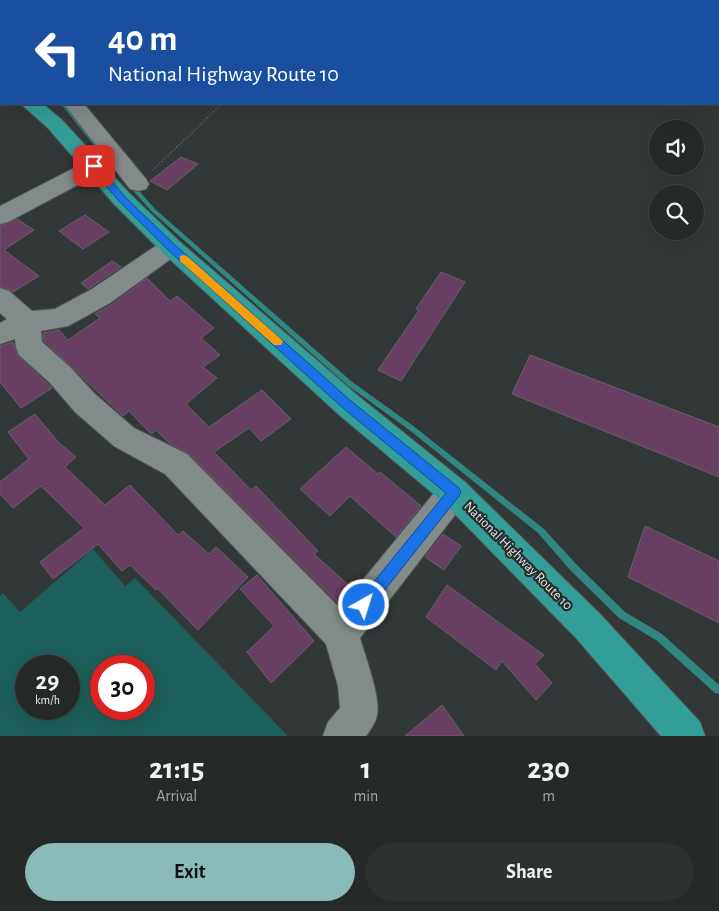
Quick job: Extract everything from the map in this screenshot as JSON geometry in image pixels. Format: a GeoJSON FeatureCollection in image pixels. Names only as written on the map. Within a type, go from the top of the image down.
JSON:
{"type":"FeatureCollection","features":[{"type":"Feature","properties":{"kind":"highway","name":"National Highway Route 10"},"geometry":{"type":"LineString","coordinates":[[32,105],[55,124],[94,166],[131,191],[172,247],[347,404],[454,492],[588,626],[686,736]]}},
{"type":"Feature","properties":{"kind":"street"},"geometry":{"type":"LineString","coordinates":[[75,105],[131,191]]}},
{"type":"Feature","properties":{"kind":"street"},"geometry":{"type":"LineString","coordinates":[[0,216],[94,166]]}},
{"type":"Feature","properties":{"kind":"street"},"geometry":{"type":"LineString","coordinates":[[14,328],[59,319],[101,296],[172,247]]}},
{"type":"Feature","properties":{"kind":"street"},"geometry":{"type":"LineString","coordinates":[[0,298],[14,328],[29,347],[60,375],[85,403],[124,437],[176,464],[342,634],[356,686],[359,714],[342,736]]}},
{"type":"Feature","properties":{"kind":"street"},"geometry":{"type":"LineString","coordinates":[[342,634],[454,492]]}},
{"type":"Feature","properties":{"kind":"path"},"geometry":{"type":"LineString","coordinates":[[131,191],[221,105]]}},
{"type":"Feature","properties":{"kind":"shaded area"},"geometry":{"type":"Polygon","coordinates":[[[93,549],[125,586],[135,578],[288,736],[0,736],[0,596],[3,593],[20,612],[93,549]]]}},
{"type":"Feature","properties":{"kind":"building"},"geometry":{"type":"Polygon","coordinates":[[[181,157],[198,164],[167,190],[150,181],[181,157]]]}},
{"type":"Feature","properties":{"kind":"building"},"geometry":{"type":"Polygon","coordinates":[[[85,215],[109,232],[83,249],[59,231],[85,215]]]}},
{"type":"Feature","properties":{"kind":"building"},"geometry":{"type":"Polygon","coordinates":[[[17,219],[34,230],[4,250],[39,276],[13,292],[0,286],[0,226],[17,219]]]}},
{"type":"Feature","properties":{"kind":"building"},"geometry":{"type":"Polygon","coordinates":[[[112,261],[121,267],[88,289],[81,283],[112,261]]]}},
{"type":"Feature","properties":{"kind":"building"},"geometry":{"type":"Polygon","coordinates":[[[441,272],[465,282],[401,381],[378,370],[419,310],[416,309],[441,272]]]}},
{"type":"Feature","properties":{"kind":"building"},"geometry":{"type":"Polygon","coordinates":[[[147,278],[170,301],[177,296],[214,328],[201,338],[220,355],[203,367],[217,378],[186,404],[209,427],[262,390],[291,419],[261,441],[249,428],[214,452],[251,490],[256,486],[318,551],[314,554],[353,589],[340,605],[188,453],[169,443],[156,430],[151,434],[129,411],[123,416],[44,341],[43,333],[59,330],[68,340],[100,318],[95,314],[111,305],[147,278]]]}},
{"type":"Feature","properties":{"kind":"building"},"geometry":{"type":"Polygon","coordinates":[[[13,342],[18,356],[52,388],[21,408],[0,382],[0,346],[13,342]]]}},
{"type":"Feature","properties":{"kind":"building"},"geometry":{"type":"Polygon","coordinates":[[[530,355],[719,427],[719,477],[512,394],[530,355]]]}},
{"type":"Feature","properties":{"kind":"building"},"geometry":{"type":"Polygon","coordinates":[[[35,414],[59,443],[76,457],[65,467],[105,505],[130,485],[178,535],[183,531],[209,554],[216,547],[248,577],[198,630],[157,588],[156,590],[130,565],[122,571],[98,544],[53,579],[40,562],[84,528],[41,486],[13,508],[0,494],[0,482],[29,459],[8,432],[35,414]]]}},
{"type":"Feature","properties":{"kind":"building"},"geometry":{"type":"Polygon","coordinates":[[[346,447],[421,506],[396,537],[350,496],[330,516],[300,489],[346,447]]]}},
{"type":"Feature","properties":{"kind":"building"},"geometry":{"type":"Polygon","coordinates":[[[645,526],[719,561],[719,623],[628,577],[645,526]]]}},
{"type":"Feature","properties":{"kind":"building"},"geometry":{"type":"Polygon","coordinates":[[[443,534],[461,546],[444,570],[425,557],[443,534]]]}},
{"type":"Feature","properties":{"kind":"building"},"geometry":{"type":"Polygon","coordinates":[[[257,575],[314,641],[271,683],[247,652],[274,626],[240,589],[257,575]]]}},
{"type":"Feature","properties":{"kind":"building"},"geometry":{"type":"Polygon","coordinates":[[[447,585],[544,655],[535,664],[552,683],[536,700],[502,661],[496,670],[426,617],[447,585]]]}},
{"type":"Feature","properties":{"kind":"building"},"geometry":{"type":"Polygon","coordinates":[[[442,705],[464,736],[405,736],[442,705]]]}},
{"type":"Feature","properties":{"kind":"waterway"},"geometry":{"type":"LineString","coordinates":[[64,105],[106,157]]}},
{"type":"Feature","properties":{"kind":"waterway"},"geometry":{"type":"LineString","coordinates":[[131,185],[153,210],[349,383],[410,427],[541,531],[574,568],[622,615],[659,637],[718,690]]}},
{"type":"Feature","properties":{"kind":"slow traffic"},"geometry":{"type":"LineString","coordinates":[[183,258],[278,342]]}},
{"type":"Feature","properties":{"kind":"route"},"geometry":{"type":"LineString","coordinates":[[94,166],[122,199],[172,247],[347,404],[454,492],[364,605]]}}]}
